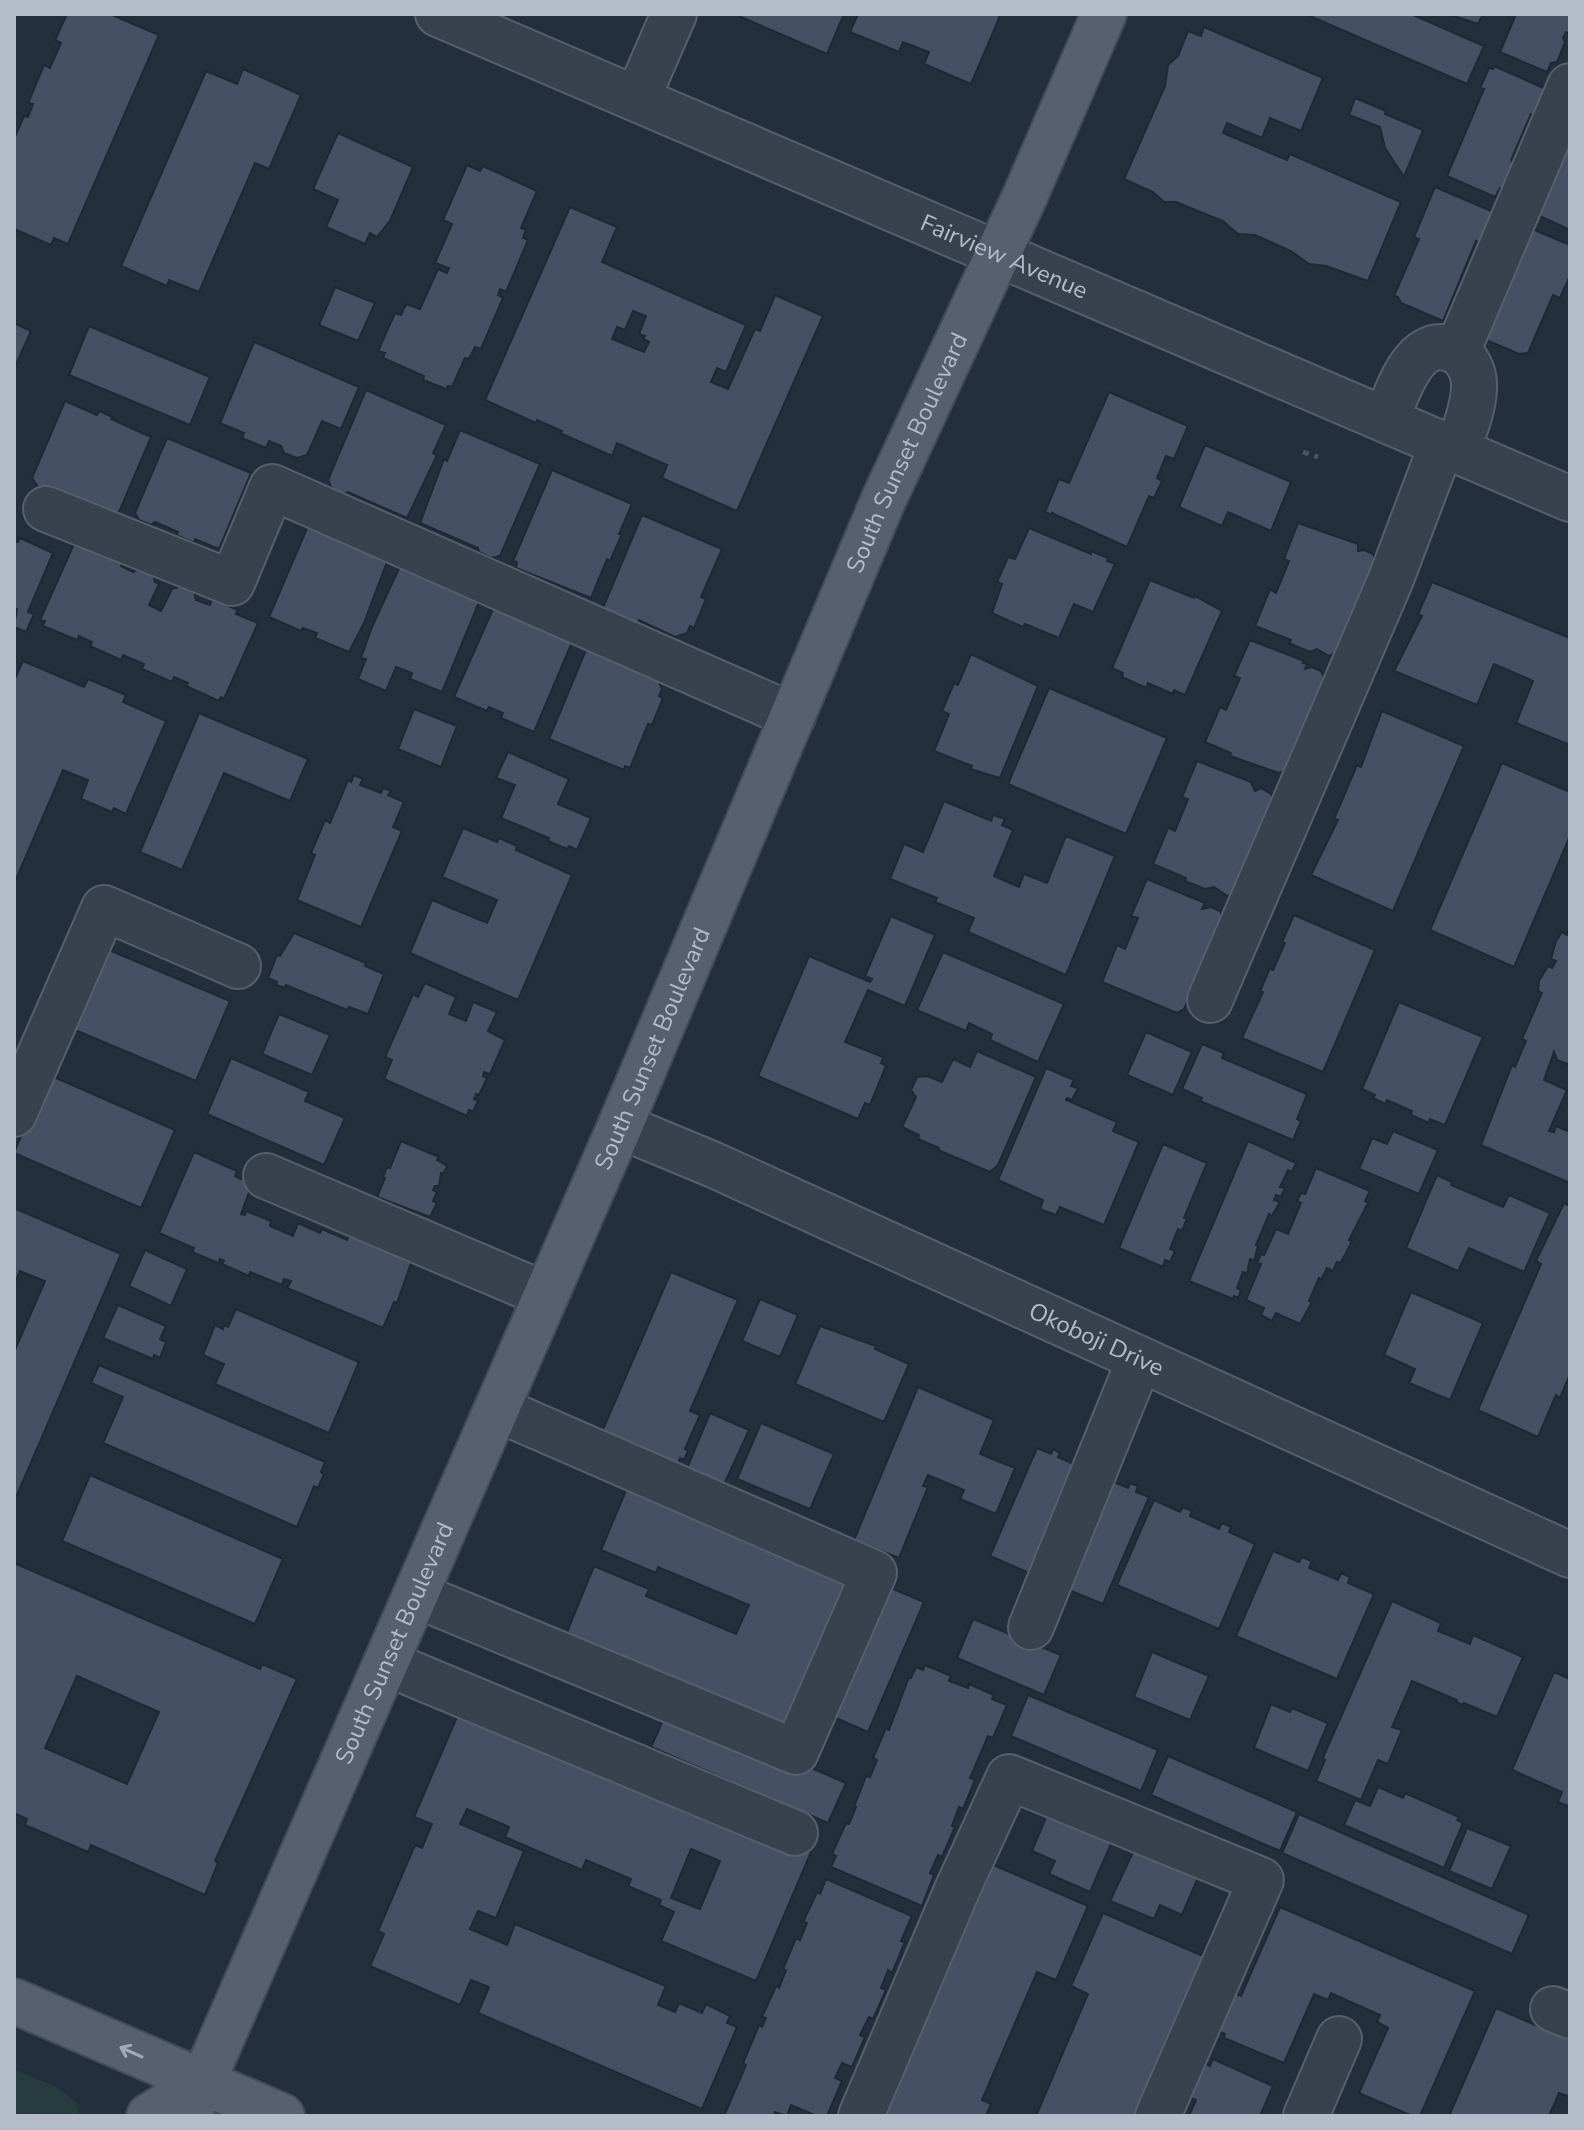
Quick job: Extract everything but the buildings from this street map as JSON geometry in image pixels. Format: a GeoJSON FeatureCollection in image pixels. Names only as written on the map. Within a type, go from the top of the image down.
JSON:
{"type":"FeatureCollection","features":[{"type":"Feature","properties":{"kind":"main road","name":"South Sunset Boulevard"},"geometry":{"type":"LineString","coordinates":[[195,2100],[620,1126],[883,501],[998,254],[1104,14]]}},
{"type":"Feature","properties":{"kind":"main road"},"geometry":{"type":"LineString","coordinates":[[14,2001],[195,2100],[282,2116]]}},
{"type":"Feature","properties":{"kind":"main road"},"geometry":{"type":"LineString","coordinates":[[149,2116],[195,2100]]}},
{"type":"Feature","properties":{"kind":"street","name":"Fairview Avenue"},"geometry":{"type":"LineString","coordinates":[[438,14],[1570,499]]}},
{"type":"Feature","properties":{"kind":"street"},"geometry":{"type":"LineString","coordinates":[[637,99],[674,14]]}},
{"type":"Feature","properties":{"kind":"street"},"geometry":{"type":"LineString","coordinates":[[1457,352],[1570,86]]}},
{"type":"Feature","properties":{"kind":"street"},"geometry":{"type":"LineString","coordinates":[[1210,1000],[1475,387],[1467,361],[1457,352],[1438,347],[1422,353],[1410,366],[1386,420]]}},
{"type":"Feature","properties":{"kind":"street"},"geometry":{"type":"LineString","coordinates":[[46,509],[232,583],[272,487],[793,716]]}},
{"type":"Feature","properties":{"kind":"street"},"geometry":{"type":"LineString","coordinates":[[14,1114],[104,908],[238,966]]}},
{"type":"Feature","properties":{"kind":"street","name":"Okoboji Drive"},"geometry":{"type":"LineString","coordinates":[[620,1126],[714,1165],[1570,1555]]}},
{"type":"Feature","properties":{"kind":"street"},"geometry":{"type":"LineString","coordinates":[[266,1176],[546,1295]]}},
{"type":"Feature","properties":{"kind":"street"},"geometry":{"type":"LineString","coordinates":[[1031,1627],[1139,1361]]}},
{"type":"Feature","properties":{"kind":"street"},"geometry":{"type":"LineString","coordinates":[[416,1595],[796,1752],[874,1573],[497,1409]]}},
{"type":"Feature","properties":{"kind":"street"},"geometry":{"type":"LineString","coordinates":[[386,1663],[795,1833]]}},
{"type":"Feature","properties":{"kind":"street"},"geometry":{"type":"LineString","coordinates":[[861,2116],[957,1890],[1009,1777],[1261,1880],[1158,2116]]}},
{"type":"Feature","properties":{"kind":"street"},"geometry":{"type":"LineString","coordinates":[[1306,2116],[1339,2039]]}},
{"type":"Feature","properties":{"kind":"path"},"geometry":{"type":"LineString","coordinates":[[1303,452],[1318,457]]}},
{"type":"Feature","properties":{"kind":"green space"},"geometry":{"type":"Polygon","coordinates":[[[14,2069],[56,2087],[76,2102],[79,2115],[14,2116],[14,2069]]]}}]}
